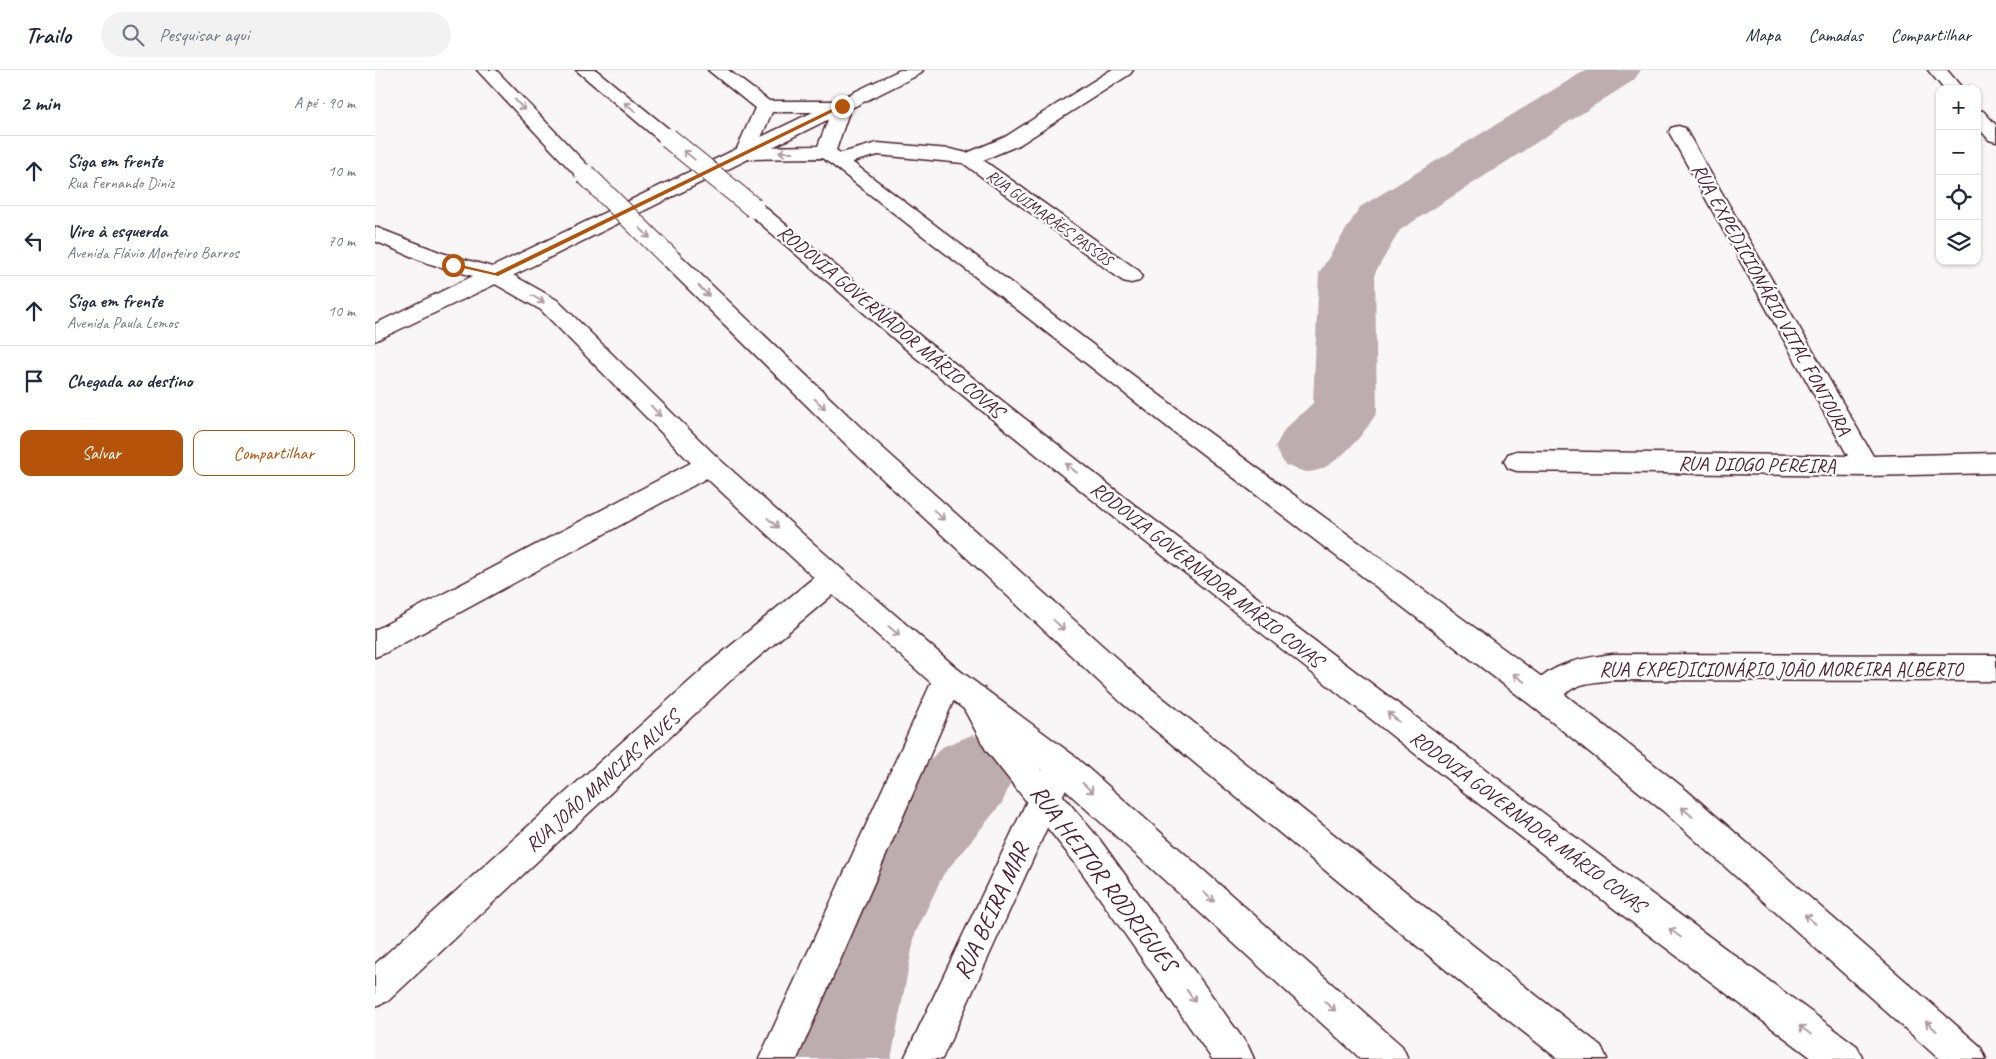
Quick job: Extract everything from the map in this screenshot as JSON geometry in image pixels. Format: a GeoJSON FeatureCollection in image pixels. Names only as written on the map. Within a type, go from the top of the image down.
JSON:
{"type":"FeatureCollection","features":[{"type":"Feature","properties":{"kind":"main road"},"geometry":{"type":"LineString","coordinates":[[486,70],[585,174],[867,449],[1133,693],[1492,984],[1588,1059]]}},
{"type":"Feature","properties":{"kind":"main road","name":"RODOVIA GOVERNADOR MÁRIO COVAS"},"geometry":{"type":"LineString","coordinates":[[585,70],[754,208],[923,350],[1128,514],[1579,861],[1844,1059]]}},
{"type":"Feature","properties":{"kind":"main road"},"geometry":{"type":"LineString","coordinates":[[717,70],[733,80],[765,107],[842,106]]}},
{"type":"Feature","properties":{"kind":"main road"},"geometry":{"type":"LineString","coordinates":[[375,333],[914,70]]}},
{"type":"Feature","properties":{"kind":"main road","name":"RUA GUIMARÃES PASSOS"},"geometry":{"type":"LineString","coordinates":[[969,159],[1012,141],[1124,70]]}},
{"type":"Feature","properties":{"kind":"main road"},"geometry":{"type":"LineString","coordinates":[[1937,70],[1950,85]]}},
{"type":"Feature","properties":{"kind":"main road"},"geometry":{"type":"LineString","coordinates":[[842,106],[832,156],[1183,426],[1543,696],[1674,800],[1967,1059]]}},
{"type":"Feature","properties":{"kind":"main road"},"geometry":{"type":"LineString","coordinates":[[745,153],[765,107]]}},
{"type":"Feature","properties":{"kind":"main road"},"geometry":{"type":"LineString","coordinates":[[1981,119],[1996,136]]}},
{"type":"Feature","properties":{"kind":"main road","name":"RUA EXPEDICIONÁRIO VITAL FONTOURA"},"geometry":{"type":"LineString","coordinates":[[1678,132],[1866,466]]}},
{"type":"Feature","properties":{"kind":"main road","name":"RUA GUIMARÃES PASSOS"},"geometry":{"type":"LineString","coordinates":[[745,153],[832,156],[877,149],[950,155],[969,159],[1131,276]]}},
{"type":"Feature","properties":{"kind":"main road","name":"RUA HEITOR RODRIGUES"},"geometry":{"type":"LineString","coordinates":[[375,233],[414,252],[453,265],[496,275],[549,305],[709,465],[833,578],[960,688],[1006,736],[1045,797],[1105,875],[1235,1059]]}},
{"type":"Feature","properties":{"kind":"main road","name":"RUA DIOGO PEREIRA"},"geometry":{"type":"LineString","coordinates":[[1517,461],[1866,466],[1996,463]]}},
{"type":"Feature","properties":{"kind":"main road"},"geometry":{"type":"LineString","coordinates":[[375,644],[709,465]]}},
{"type":"Feature","properties":{"kind":"main road","name":"RUA JOÃO MANCIAS ALVES"},"geometry":{"type":"LineString","coordinates":[[375,988],[721,671],[833,578]]}},
{"type":"Feature","properties":{"kind":"main road","name":"RUA EXPEDICIONÁRIO JOÃO MOREIRA ALBERTO"},"geometry":{"type":"LineString","coordinates":[[1543,696],[1560,680],[1586,670],[1613,667],[1996,668]]}},
{"type":"Feature","properties":{"kind":"main road"},"geometry":{"type":"LineString","coordinates":[[779,1059],[960,688]]}},
{"type":"Feature","properties":{"kind":"main road"},"geometry":{"type":"LineString","coordinates":[[1006,736],[1063,766],[1389,1059]]}},
{"type":"Feature","properties":{"kind":"main road","name":"RUA BEIRA MAR"},"geometry":{"type":"LineString","coordinates":[[923,1059],[1045,797],[1063,766]]}},
{"type":"Feature","properties":{"kind":"waterway"},"geometry":{"type":"LineString","coordinates":[[1308,447],[1345,412],[1347,273],[1379,219],[1618,70]]}},
{"type":"Feature","properties":{"kind":"waterway"},"geometry":{"type":"LineString","coordinates":[[841,1059],[870,927],[912,844],[972,775]]}},
{"type":"Feature","properties":{"kind":"route"},"geometry":{"type":"LineString","coordinates":[[453,265],[496,275],[842,106]]}}]}
